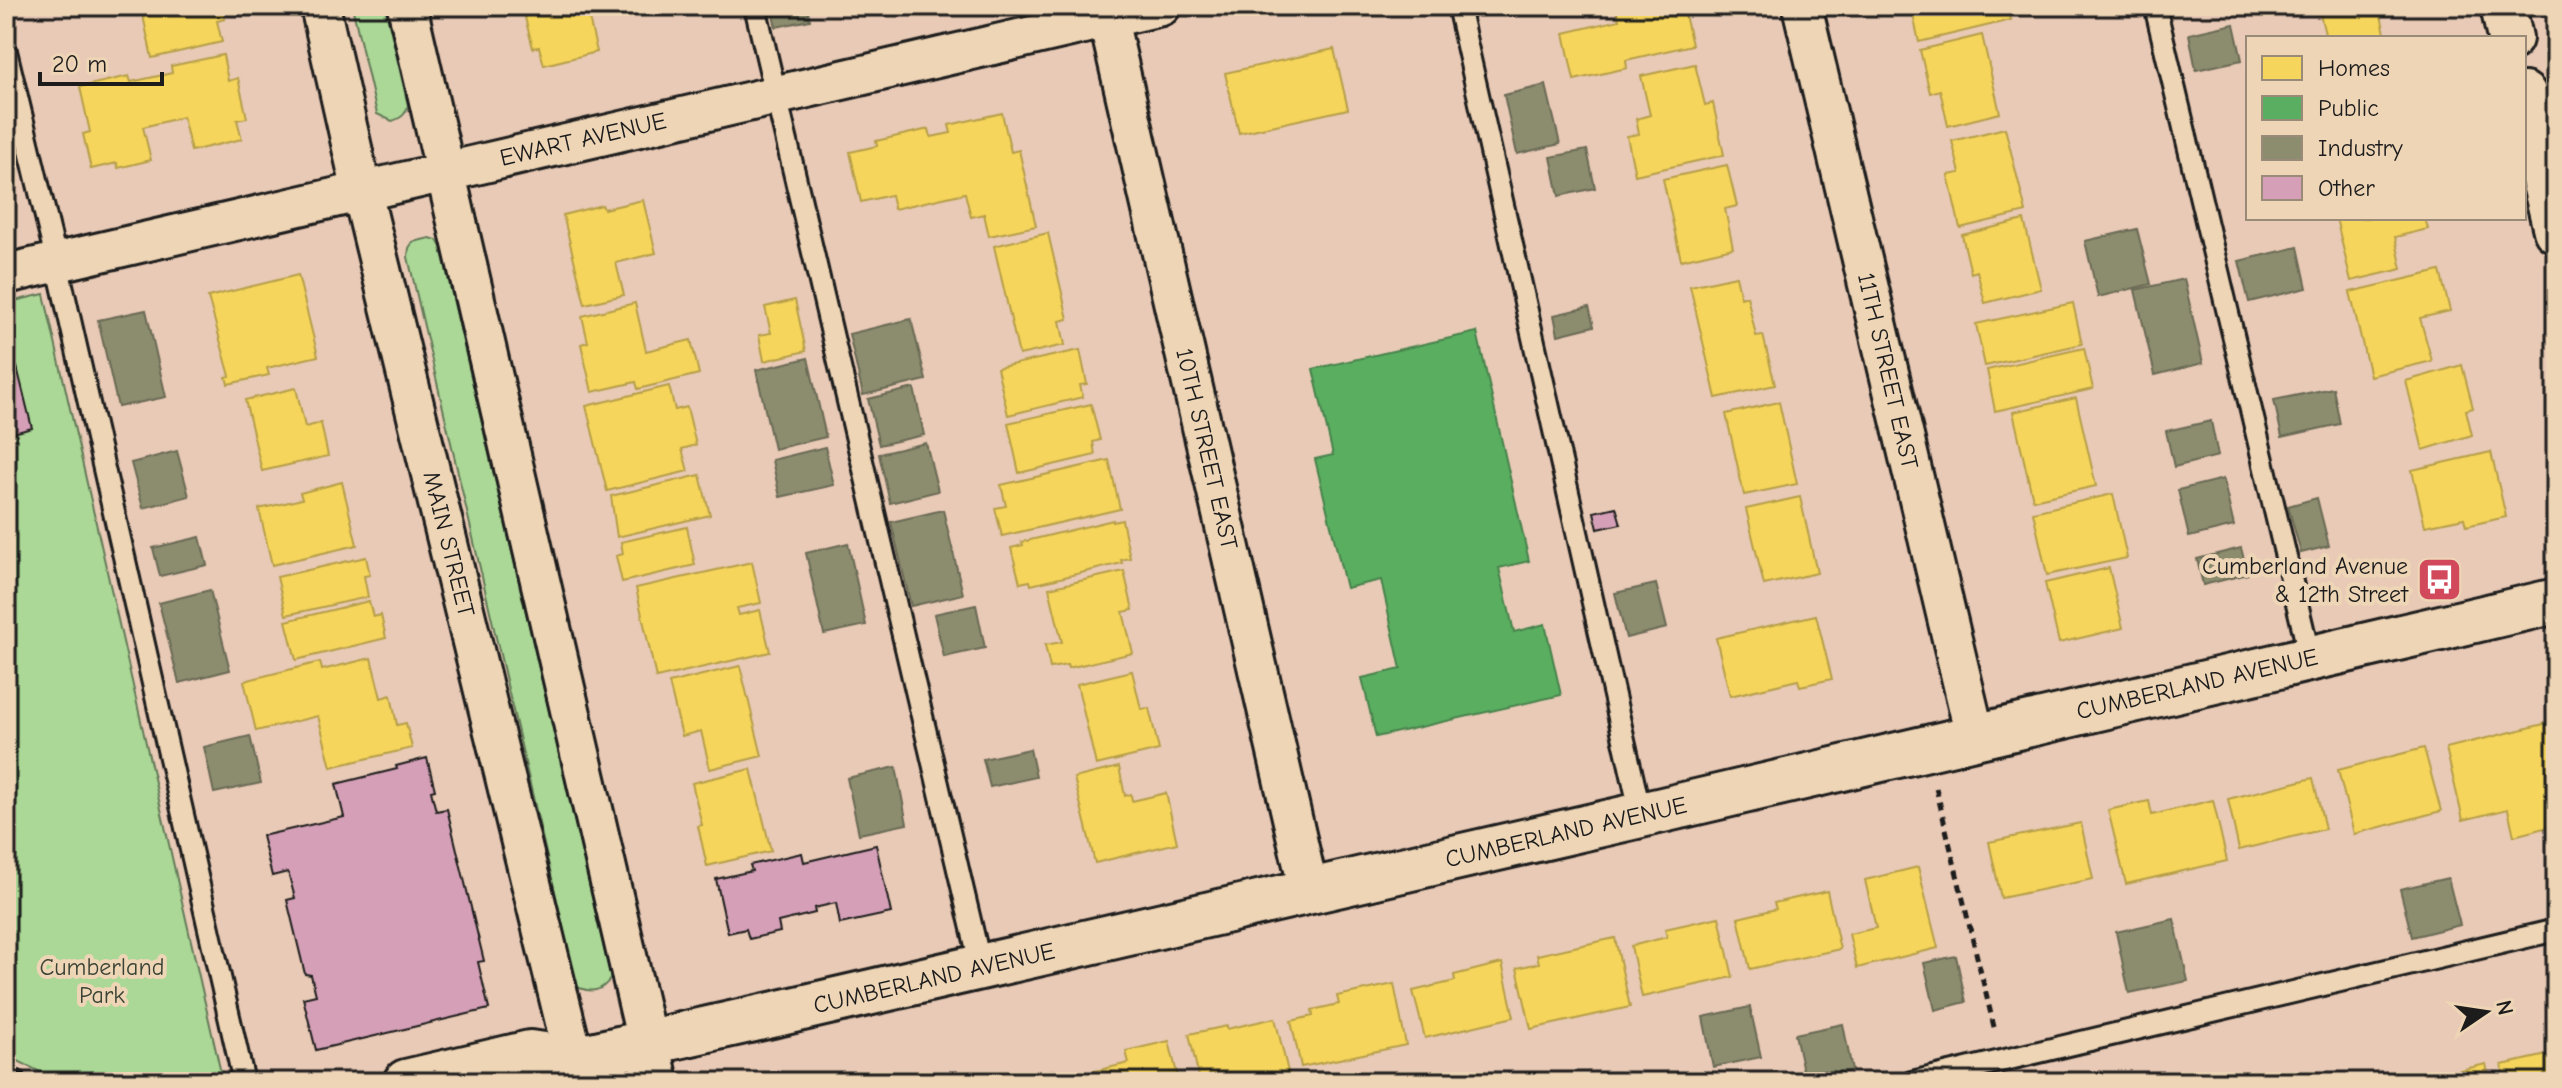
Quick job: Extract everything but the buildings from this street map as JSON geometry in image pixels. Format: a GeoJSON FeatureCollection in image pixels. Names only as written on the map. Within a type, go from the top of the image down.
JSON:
{"type":"FeatureCollection","features":[{"type":"Feature","properties":{"kind":"main road"},"geometry":{"type":"LineString","coordinates":[[2503,6],[2510,36]]}},
{"type":"Feature","properties":{"kind":"main road"},"geometry":{"type":"LineString","coordinates":[[2526,103],[2556,230]]}},
{"type":"Feature","properties":{"kind":"main road","name":"CUMBERLAND AVENUE"},"geometry":{"type":"LineString","coordinates":[[567,1074],[651,1062],[981,967],[2556,601]]}},
{"type":"Feature","properties":{"kind":"main road"},"geometry":{"type":"LineString","coordinates":[[406,1082],[530,1053],[567,1074]]}},
{"type":"Feature","properties":{"kind":"street","name":"MAIN STREET"},"geometry":{"type":"LineString","coordinates":[[320,6],[567,1074]]}},
{"type":"Feature","properties":{"kind":"street"},"geometry":{"type":"LineString","coordinates":[[407,6],[651,1062]]}},
{"type":"Feature","properties":{"kind":"street","name":"EWART AVENUE"},"geometry":{"type":"LineString","coordinates":[[6,274],[775,95],[1106,12],[1161,6]]}},
{"type":"Feature","properties":{"kind":"street","name":"11TH STREET EAST"},"geometry":{"type":"LineString","coordinates":[[1802,6],[1975,736]]}},
{"type":"Feature","properties":{"kind":"street","name":"10TH STREET EAST"},"geometry":{"type":"LineString","coordinates":[[1106,12],[1309,891]]}},
{"type":"Feature","properties":{"kind":"lane"},"geometry":{"type":"LineString","coordinates":[[755,6],[981,967]]}},
{"type":"Feature","properties":{"kind":"lane"},"geometry":{"type":"LineString","coordinates":[[1458,6],[1641,815]]}},
{"type":"Feature","properties":{"kind":"lane"},"geometry":{"type":"LineString","coordinates":[[2155,6],[2310,658]]}},
{"type":"Feature","properties":{"kind":"lane"},"geometry":{"type":"LineString","coordinates":[[6,51],[244,1082]]}},
{"type":"Feature","properties":{"kind":"lane"},"geometry":{"type":"LineString","coordinates":[[1912,1082],[2556,930]]}},
{"type":"Feature","properties":{"kind":"path"},"geometry":{"type":"LineString","coordinates":[[1927,748],[2003,1060]]}},
{"type":"Feature","properties":{"kind":"path"},"geometry":{"type":"LineString","coordinates":[[6,1064],[38,1082]]}},
{"type":"Feature","properties":{"kind":"green space"},"geometry":{"type":"Polygon","coordinates":[[[352,6],[385,6],[408,105],[404,114],[395,120],[377,114],[352,6]]]}},
{"type":"Feature","properties":{"kind":"green space"},"geometry":{"type":"Polygon","coordinates":[[[430,238],[437,240],[441,247],[611,978],[596,990],[577,987],[408,257],[413,242],[430,238]]]}},
{"type":"Feature","properties":{"kind":"green space","name":"Cumberland Park"},"geometry":{"type":"Polygon","coordinates":[[[44,294],[223,1082],[56,1080],[6,1055],[6,303],[44,294]]]}},
{"type":"Feature","properties":{"kind":"place","name":"Cumberland Avenue & 12th Street"},"geometry":{"type":"Point","coordinates":[2439,580]}}]}
